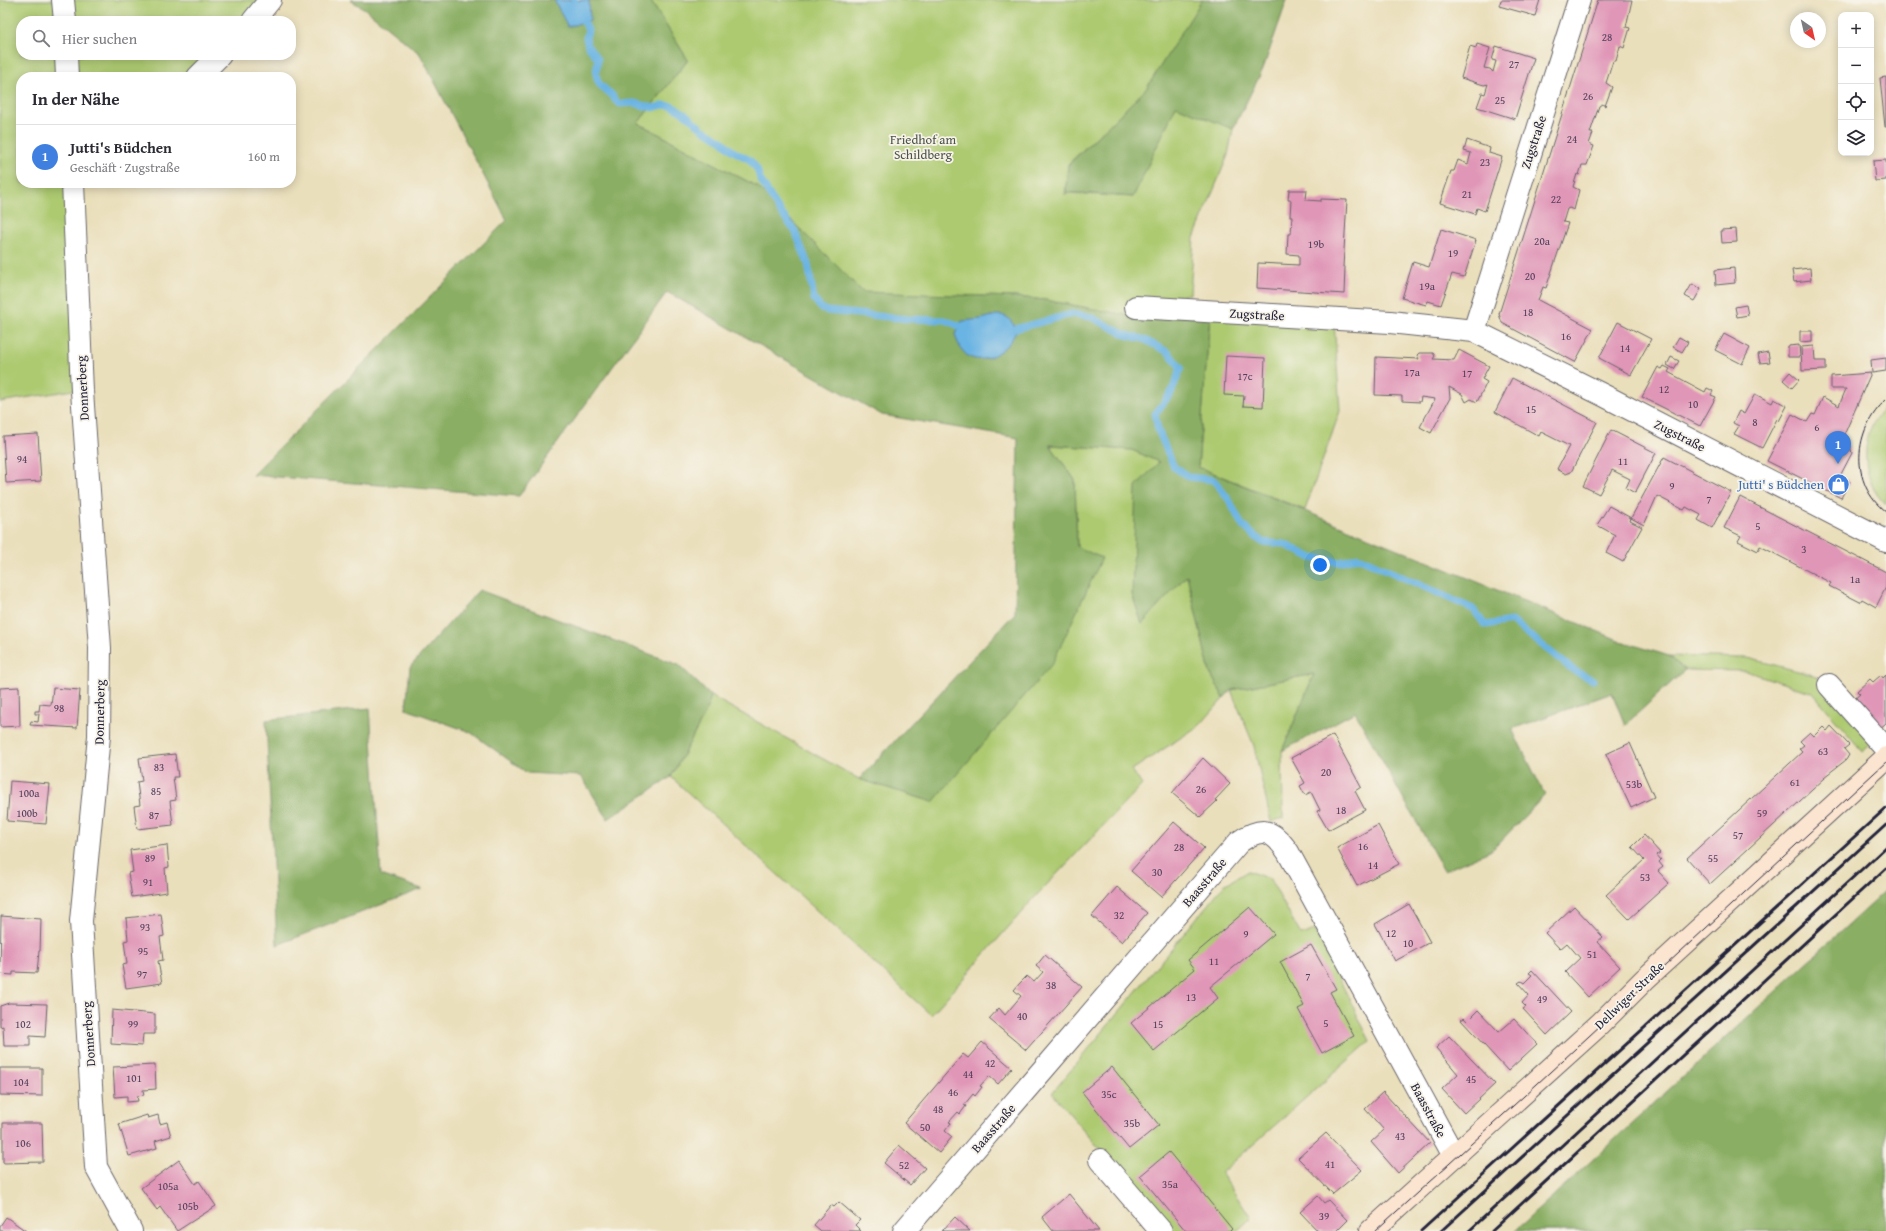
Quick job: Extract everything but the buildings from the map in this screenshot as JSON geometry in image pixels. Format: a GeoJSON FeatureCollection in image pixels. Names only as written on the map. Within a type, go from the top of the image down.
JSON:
{"type":"FeatureCollection","features":[{"type":"Feature","properties":{"kind":"main road","name":"Dellwiger Straße"},"geometry":{"type":"LineString","coordinates":[[1371,1231],[1600,1024],[1645,979],[1886,758]]}},
{"type":"Feature","properties":{"kind":"street"},"geometry":{"type":"LineString","coordinates":[[63,0],[65,16]]}},
{"type":"Feature","properties":{"kind":"street"},"geometry":{"type":"LineString","coordinates":[[257,16],[270,0]]}},
{"type":"Feature","properties":{"kind":"street","name":"Zugstraße"},"geometry":{"type":"LineString","coordinates":[[1474,331],[1579,0]]}},
{"type":"Feature","properties":{"kind":"street"},"geometry":{"type":"LineString","coordinates":[[66,60],[67,72]]}},
{"type":"Feature","properties":{"kind":"street"},"geometry":{"type":"LineString","coordinates":[[203,72],[215,60]]}},
{"type":"Feature","properties":{"kind":"street","name":"Donnerberg"},"geometry":{"type":"LineString","coordinates":[[73,188],[82,390],[100,648],[100,736],[81,920],[96,1167],[131,1231]]}},
{"type":"Feature","properties":{"kind":"street","name":"Zugstraße"},"geometry":{"type":"LineString","coordinates":[[1136,306],[1390,322],[1474,331],[1886,541]]}},
{"type":"Feature","properties":{"kind":"street"},"geometry":{"type":"LineString","coordinates":[[1829,685],[1886,749]]}},
{"type":"Feature","properties":{"kind":"street","name":"Baasstraße"},"geometry":{"type":"LineString","coordinates":[[904,1231],[1239,842],[1259,832],[1270,832],[1280,841],[1288,852],[1454,1156]]}},
{"type":"Feature","properties":{"kind":"street"},"geometry":{"type":"LineString","coordinates":[[1100,1160],[1161,1231]]}},
{"type":"Feature","properties":{"kind":"green space"},"geometry":{"type":"Polygon","coordinates":[[[0,0],[60,0],[61,16],[16,16],[16,60],[63,60],[64,72],[16,72],[16,188],[69,188],[79,389],[0,402],[0,0]]]}},
{"type":"Feature","properties":{"kind":"green space"},"geometry":{"type":"Polygon","coordinates":[[[66,0],[268,0],[255,16],[67,16],[66,0]]]}},
{"type":"Feature","properties":{"kind":"green space"},"geometry":{"type":"Polygon","coordinates":[[[350,0],[650,0],[688,60],[638,123],[758,187],[863,292],[1015,297],[1045,300],[1132,316],[1210,316],[1198,467],[1621,641],[1669,656],[1685,670],[1625,725],[1612,693],[1512,729],[1545,795],[1492,850],[1444,871],[1355,712],[1282,751],[1314,674],[1231,690],[1224,698],[1210,673],[1187,575],[1142,624],[1132,594],[1136,486],[1159,462],[1132,450],[1050,445],[1075,480],[1077,547],[1102,558],[1052,664],[933,802],[859,779],[1015,613],[1018,438],[882,415],[667,292],[519,496],[252,475],[507,220],[420,54],[365,9],[350,0]]]}},
{"type":"Feature","properties":{"kind":"green space","name":"Friedhof am Schildberg"},"geometry":{"type":"Polygon","coordinates":[[[650,0],[1203,0],[1147,89],[1068,164],[1065,195],[1066,193],[1133,197],[1176,105],[1233,129],[1228,155],[1194,238],[1190,294],[1159,300],[1131,316],[1045,300],[1015,297],[863,293],[758,187],[638,123],[688,60],[650,0]]]}},
{"type":"Feature","properties":{"kind":"green space"},"geometry":{"type":"Polygon","coordinates":[[[1202,0],[1287,0],[1263,69],[1233,129],[1176,106],[1133,197],[1066,192],[1068,165],[1146,89],[1202,0]]]}},
{"type":"Feature","properties":{"kind":"green space"},"geometry":{"type":"Polygon","coordinates":[[[69,60],[212,60],[199,72],[71,72],[69,60]]]}},
{"type":"Feature","properties":{"kind":"green space"},"geometry":{"type":"Polygon","coordinates":[[[1210,316],[1334,320],[1340,411],[1305,510],[1198,467],[1210,316]]]}},
{"type":"Feature","properties":{"kind":"green space"},"geometry":{"type":"Polygon","coordinates":[[[1886,406],[1886,505],[1877,495],[1871,483],[1867,470],[1866,456],[1867,442],[1871,429],[1877,416],[1886,406]]]}},
{"type":"Feature","properties":{"kind":"green space"},"geometry":{"type":"Polygon","coordinates":[[[1050,445],[1132,450],[1159,462],[1132,594],[1142,624],[1187,574],[1210,673],[1224,698],[1200,725],[1132,770],[1142,785],[1035,897],[931,1015],[671,777],[705,714],[711,696],[859,779],[933,802],[1101,559],[1077,547],[1075,480],[1050,445]]]}},
{"type":"Feature","properties":{"kind":"green space"},"geometry":{"type":"Polygon","coordinates":[[[479,590],[679,665],[711,696],[705,714],[671,777],[608,819],[581,776],[527,773],[470,732],[406,709],[410,667],[479,590]]]}},
{"type":"Feature","properties":{"kind":"green space"},"geometry":{"type":"Polygon","coordinates":[[[1669,656],[1748,658],[1817,676],[1874,741],[1862,751],[1813,693],[1746,671],[1685,670],[1669,656]]]}},
{"type":"Feature","properties":{"kind":"green space"},"geometry":{"type":"Polygon","coordinates":[[[1314,674],[1282,751],[1283,818],[1271,822],[1254,746],[1231,690],[1314,674]]]}},
{"type":"Feature","properties":{"kind":"green space"},"geometry":{"type":"Polygon","coordinates":[[[370,708],[381,875],[422,889],[277,945],[266,720],[370,708]]]}},
{"type":"Feature","properties":{"kind":"green space"},"geometry":{"type":"Polygon","coordinates":[[[1248,871],[1270,879],[1301,935],[1315,930],[1370,1041],[1221,1173],[1251,1218],[1237,1231],[1170,1231],[1052,1093],[1224,885],[1248,871]]]}},
{"type":"Feature","properties":{"kind":"green space"},"geometry":{"type":"Polygon","coordinates":[[[1886,890],[1886,1231],[1515,1231],[1886,890]]]}},
{"type":"Feature","properties":{"kind":"water"},"geometry":{"type":"Polygon","coordinates":[[[554,0],[589,0],[590,20],[568,27],[554,0]]]}},
{"type":"Feature","properties":{"kind":"water"},"geometry":{"type":"Polygon","coordinates":[[[996,315],[1005,316],[1014,325],[1016,331],[1013,338],[1000,351],[992,356],[984,359],[970,357],[959,345],[955,334],[962,321],[981,319],[996,315]]]}},
{"type":"Feature","properties":{"kind":"waterway"},"geometry":{"type":"LineString","coordinates":[[574,0],[588,30],[586,38],[588,46],[598,59],[596,73],[597,79],[600,85],[612,95],[615,100],[620,104],[634,103],[653,108],[663,105],[672,106],[688,116],[702,129],[721,140],[733,151],[750,160],[757,169],[760,179],[778,209],[795,231],[808,264],[814,299],[820,307],[827,311],[909,319],[945,320],[967,329]]}},
{"type":"Feature","properties":{"kind":"waterway"},"geometry":{"type":"LineString","coordinates":[[1007,331],[1072,314],[1091,317],[1126,335],[1143,339],[1168,352],[1181,368],[1171,393],[1155,414],[1158,430],[1174,467],[1189,477],[1214,480],[1229,500],[1242,525],[1262,542],[1284,544],[1312,558],[1340,562],[1358,557],[1473,609],[1485,625],[1512,621],[1573,670],[1593,680]]}},
{"type":"Feature","properties":{"kind":"tram line"},"geometry":{"type":"LineString","coordinates":[[1886,400],[1875,412],[1867,426],[1862,441],[1860,456],[1861,472],[1866,487],[1874,500],[1886,512]]}},
{"type":"Feature","properties":{"kind":"tram line"},"geometry":{"type":"LineString","coordinates":[[1375,1231],[1524,1096],[1886,762]]}},
{"type":"Feature","properties":{"kind":"railway"},"geometry":{"type":"LineString","coordinates":[[1421,1231],[1886,808]]}},
{"type":"Feature","properties":{"kind":"railway"},"geometry":{"type":"LineString","coordinates":[[1441,1231],[1886,825]]}},
{"type":"Feature","properties":{"kind":"railway"},"geometry":{"type":"LineString","coordinates":[[1469,1231],[1886,847]]}},
{"type":"Feature","properties":{"kind":"railway"},"geometry":{"type":"LineString","coordinates":[[1492,1231],[1886,868]]}},
{"type":"Feature","properties":{"kind":"place","name":"Jutti's Büdchen"},"geometry":{"type":"Point","coordinates":[1838,464]}},
{"type":"Feature","properties":{"kind":"place","name":"Jutti' s Büdchen"},"geometry":{"type":"Point","coordinates":[1839,484]}}]}
